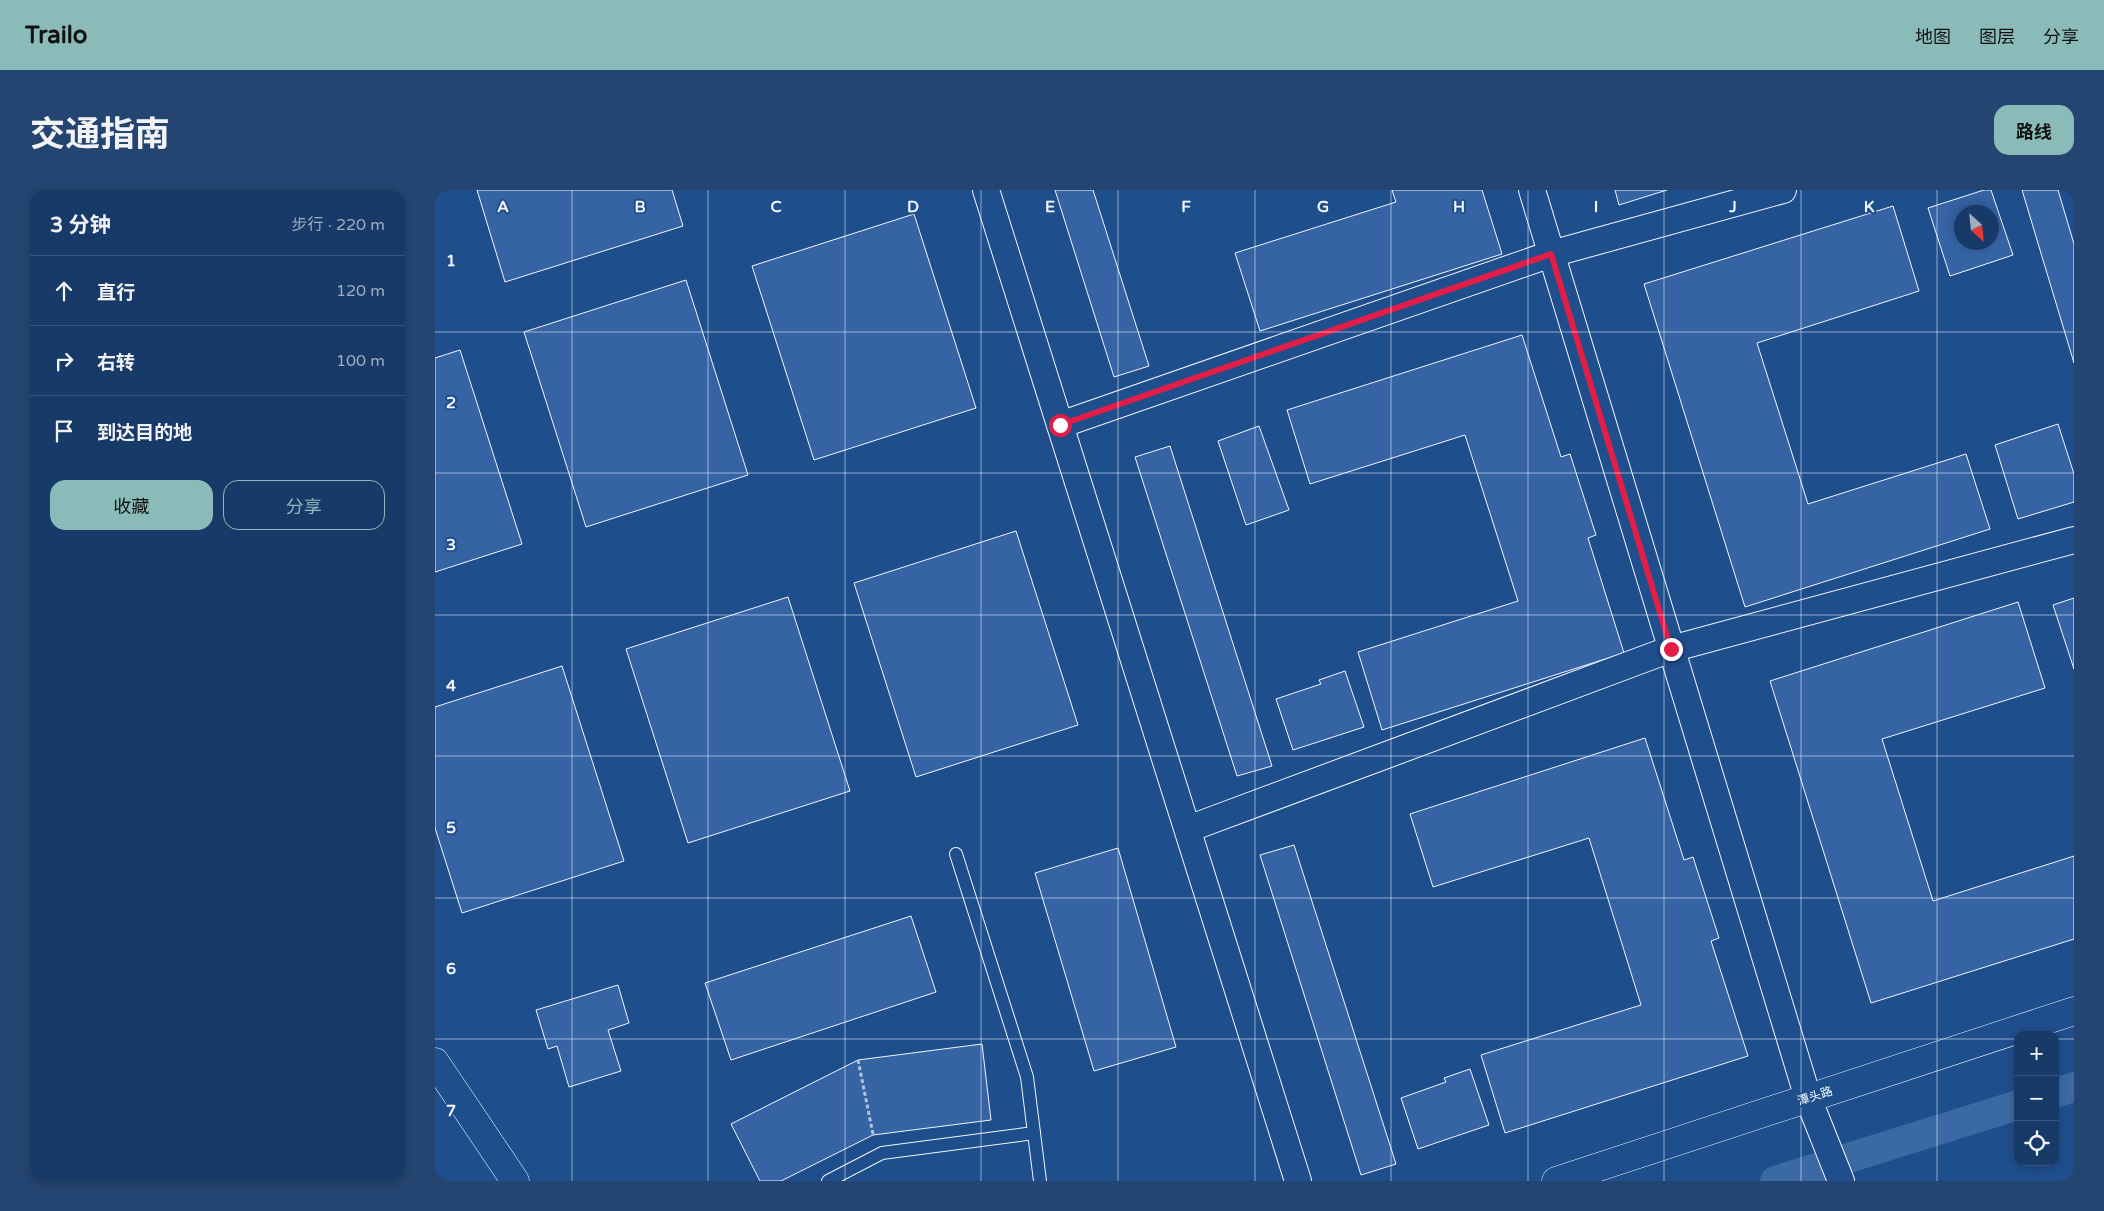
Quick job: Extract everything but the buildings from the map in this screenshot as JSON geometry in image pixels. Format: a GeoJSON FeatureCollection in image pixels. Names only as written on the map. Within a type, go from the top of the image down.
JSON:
{"type":"FeatureCollection","features":[{"type":"Feature","properties":{"kind":"street"},"geometry":{"type":"LineString","coordinates":[[986,190],[1298,1181]]}},
{"type":"Feature","properties":{"kind":"street"},"geometry":{"type":"LineString","coordinates":[[1531,190],[1808,1098],[1841,1181]]}},
{"type":"Feature","properties":{"kind":"street"},"geometry":{"type":"LineString","coordinates":[[1060,425],[1551,254],[1783,190]]}},
{"type":"Feature","properties":{"kind":"street"},"geometry":{"type":"LineString","coordinates":[[1188,829],[1671,649],[2074,540]]}},
{"type":"Feature","properties":{"kind":"street","name":"潭头路"},"geometry":{"type":"LineString","coordinates":[[1556,1181],[2074,1011]]}},
{"type":"Feature","properties":{"kind":"street"},"geometry":{"type":"LineString","coordinates":[[435,1062],[515,1181]]}},
{"type":"Feature","properties":{"kind":"lane"},"geometry":{"type":"LineString","coordinates":[[956,854],[1027,1077],[1040,1181]]}},
{"type":"Feature","properties":{"kind":"lane"},"geometry":{"type":"LineString","coordinates":[[828,1181],[882,1153],[1034,1133]]}},
{"type":"Feature","properties":{"kind":"path"},"geometry":{"type":"LineString","coordinates":[[858,1060],[873,1135]]}},
{"type":"Feature","properties":{"kind":"waterway"},"geometry":{"type":"LineString","coordinates":[[2059,1092],[2074,1087]]}},
{"type":"Feature","properties":{"kind":"waterway"},"geometry":{"type":"LineString","coordinates":[[1775,1181],[2014,1106]]}},
{"type":"Feature","properties":{"kind":"route"},"geometry":{"type":"LineString","coordinates":[[1060,425],[1551,254],[1671,649]]}}]}
